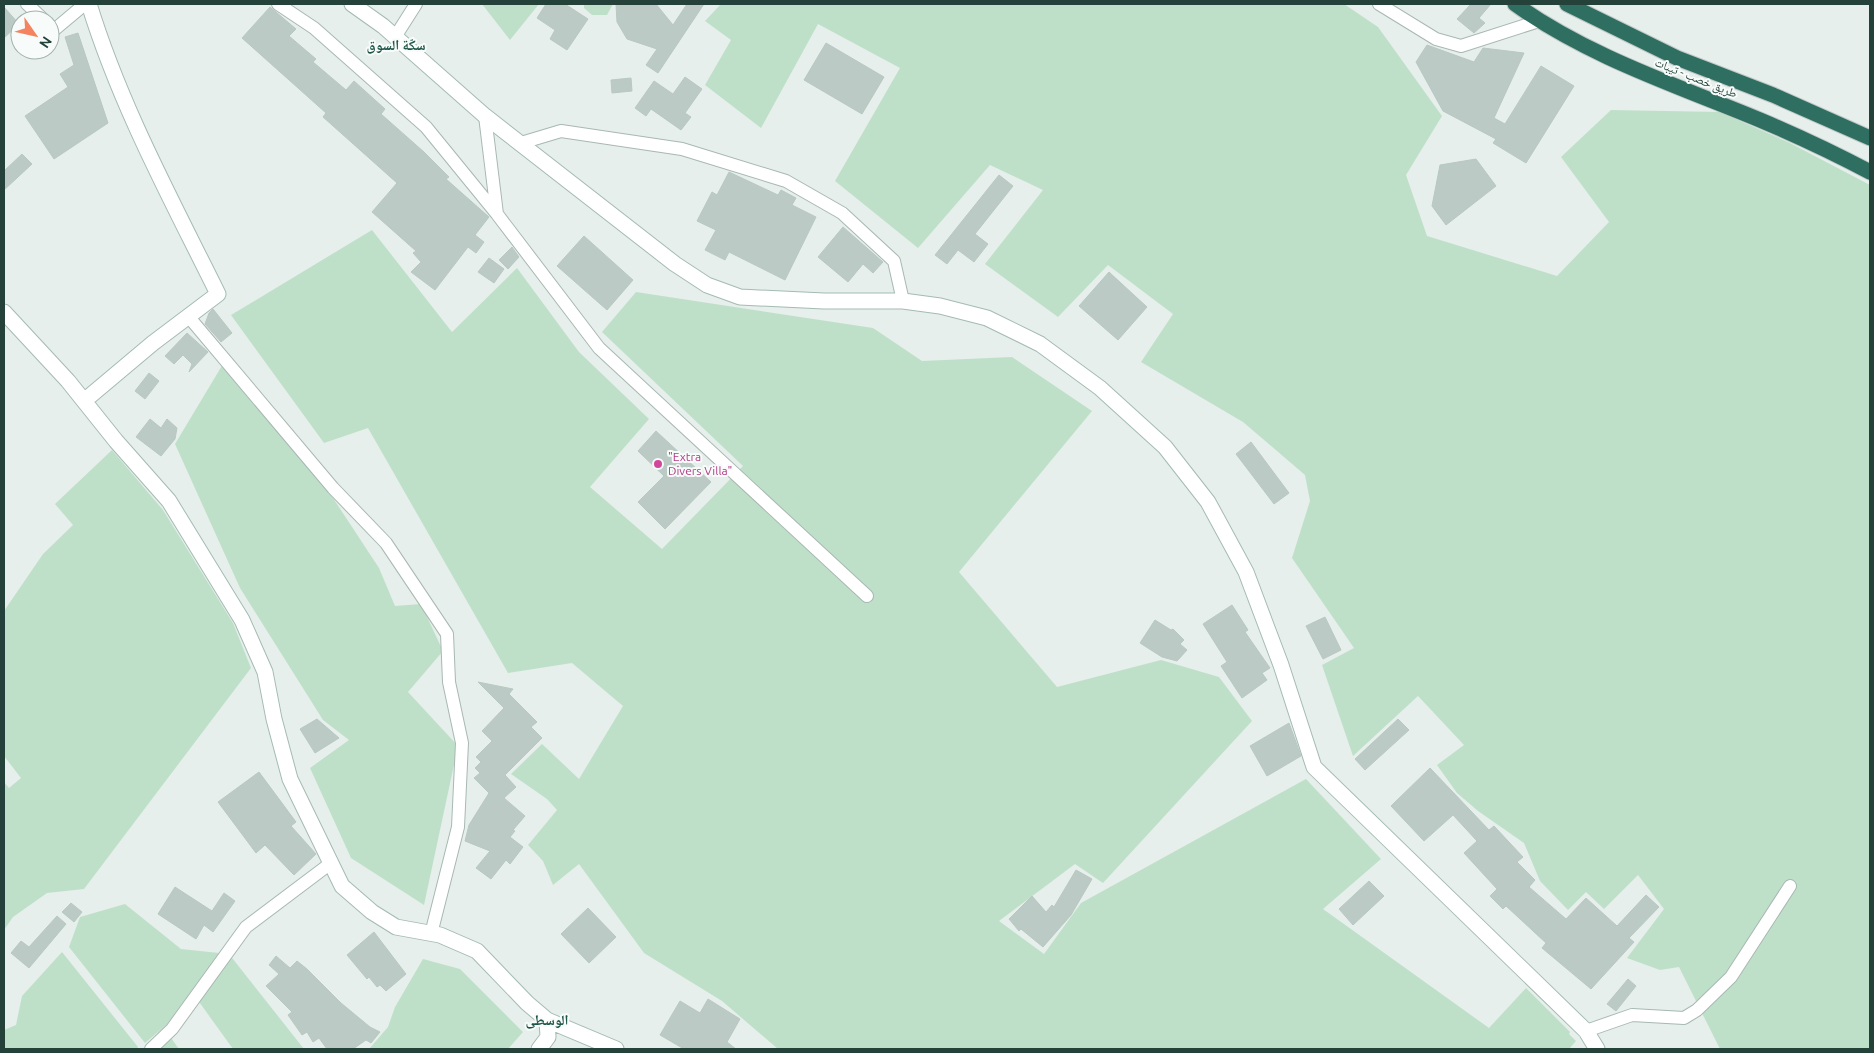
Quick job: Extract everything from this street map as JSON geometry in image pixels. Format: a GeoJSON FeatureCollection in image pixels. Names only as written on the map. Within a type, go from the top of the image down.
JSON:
{"type":"FeatureCollection","features":[{"type":"Feature","properties":{"kind":"highway","name":"طريق خصب - تيبات"},"geometry":{"type":"LineString","coordinates":[[1515,4],[1539,21],[1597,53],[1796,136],[1870,172]]}},
{"type":"Feature","properties":{"kind":"highway","name":"طريق خصب - تيبات"},"geometry":{"type":"LineString","coordinates":[[1571,5],[1677,58],[1773,96],[1870,138]]}},
{"type":"Feature","properties":{"kind":"main road"},"geometry":{"type":"LineString","coordinates":[[84,401],[188,316],[218,294],[154,164],[104,52],[90,4]]}},
{"type":"Feature","properties":{"kind":"main road"},"geometry":{"type":"LineString","coordinates":[[352,4],[395,37],[485,116],[675,264],[706,285],[740,297],[824,301],[903,301],[940,306],[987,318],[1040,344],[1100,388],[1165,447],[1208,502],[1246,572],[1282,665],[1314,767],[1586,1031],[1597,1049]]}},
{"type":"Feature","properties":{"kind":"main road"},"geometry":{"type":"LineString","coordinates":[[4,312],[170,501],[242,620],[265,672],[274,719],[290,779],[342,886],[372,912],[396,927],[440,935],[477,951],[527,1003],[547,1020],[616,1049]]}},
{"type":"Feature","properties":{"kind":"main road"},"geometry":{"type":"LineString","coordinates":[[539,1049],[548,1037],[547,1020]]}},
{"type":"Feature","properties":{"kind":"street"},"geometry":{"type":"LineString","coordinates":[[60,25],[85,4]]}},
{"type":"Feature","properties":{"kind":"street"},"geometry":{"type":"LineString","coordinates":[[278,4],[314,28],[426,127],[497,214],[598,348],[867,596]]}},
{"type":"Feature","properties":{"kind":"street"},"geometry":{"type":"LineString","coordinates":[[395,37],[416,4]]}},
{"type":"Feature","properties":{"kind":"street"},"geometry":{"type":"LineString","coordinates":[[1378,4],[1436,39],[1461,46],[1539,21]]}},
{"type":"Feature","properties":{"kind":"street"},"geometry":{"type":"LineString","coordinates":[[485,116],[497,214]]}},
{"type":"Feature","properties":{"kind":"street"},"geometry":{"type":"LineString","coordinates":[[521,143],[561,132],[682,149],[786,181],[842,213],[894,261],[903,301]]}},
{"type":"Feature","properties":{"kind":"street"},"geometry":{"type":"LineString","coordinates":[[188,316],[332,488],[386,543],[447,634],[449,682],[462,743],[458,826],[430,934]]}},
{"type":"Feature","properties":{"kind":"street"},"geometry":{"type":"LineString","coordinates":[[152,1049],[172,1029],[246,927],[331,864]]}},
{"type":"Feature","properties":{"kind":"street"},"geometry":{"type":"LineString","coordinates":[[1586,1031],[1632,1014],[1684,1018],[1697,1010],[1731,977],[1790,886]]}},
{"type":"Feature","properties":{"kind":"green space"},"geometry":{"type":"Polygon","coordinates":[[[482,4],[539,4],[510,40],[482,4]]]}},
{"type":"Feature","properties":{"kind":"green space"},"geometry":{"type":"Polygon","coordinates":[[[584,4],[613,4],[607,15],[592,15],[584,8],[584,4]]]}},
{"type":"Feature","properties":{"kind":"green space"},"geometry":{"type":"Polygon","coordinates":[[[721,4],[1344,4],[1378,27],[1442,116],[1406,175],[1427,236],[1557,276],[1609,222],[1561,157],[1611,110],[1720,112],[1790,143],[1870,185],[1870,1049],[1720,1049],[1679,967],[1660,970],[1627,958],[1664,909],[1638,875],[1604,909],[1586,892],[1568,910],[1540,881],[1524,843],[1478,811],[1457,793],[1437,765],[1464,745],[1418,696],[1353,756],[1322,665],[1354,648],[1292,558],[1310,501],[1305,475],[1243,422],[1141,362],[1173,314],[1108,265],[1058,317],[985,264],[1043,190],[990,165],[918,248],[835,181],[900,68],[818,24],[761,128],[705,85],[731,40],[705,21],[721,4]]]}},
{"type":"Feature","properties":{"kind":"green space"},"geometry":{"type":"Polygon","coordinates":[[[372,230],[452,332],[517,268],[579,352],[649,419],[590,487],[662,549],[743,466],[602,332],[636,292],[873,328],[922,361],[1012,357],[1092,411],[959,572],[1057,687],[1161,660],[1219,677],[1252,721],[1103,883],[1075,864],[999,921],[1044,954],[1081,903],[1306,779],[1381,859],[1323,909],[1489,1028],[1526,988],[1570,1032],[1569,1034],[1576,1041],[1569,1049],[778,1049],[722,1001],[644,953],[579,864],[553,885],[543,861],[528,845],[557,810],[547,799],[511,774],[542,744],[579,779],[623,706],[572,663],[508,673],[368,428],[324,443],[231,315],[372,230]]]}},
{"type":"Feature","properties":{"kind":"green space"},"geometry":{"type":"Polygon","coordinates":[[[223,364],[310,463],[379,568],[395,606],[421,604],[443,651],[408,692],[458,746],[424,905],[351,858],[310,768],[349,740],[323,720],[240,588],[175,444],[223,364]]]}},
{"type":"Feature","properties":{"kind":"green space"},"geometry":{"type":"Polygon","coordinates":[[[112,450],[163,510],[233,623],[251,668],[84,889],[47,893],[13,917],[4,930],[4,782],[9,788],[21,778],[4,756],[4,611],[43,554],[73,525],[55,504],[112,450]]]}},
{"type":"Feature","properties":{"kind":"green space"},"geometry":{"type":"Polygon","coordinates":[[[125,904],[181,949],[229,954],[304,1049],[233,1049],[197,999],[145,1043],[69,947],[80,917],[125,904]]]}},
{"type":"Feature","properties":{"kind":"green space"},"geometry":{"type":"Polygon","coordinates":[[[62,952],[138,1047],[137,1049],[4,1049],[4,1030],[16,1025],[22,996],[62,952]]]}},
{"type":"Feature","properties":{"kind":"green space"},"geometry":{"type":"Polygon","coordinates":[[[423,959],[460,969],[523,1032],[508,1049],[369,1049],[388,1027],[395,1007],[423,959]]]}},
{"type":"Feature","properties":{"kind":"green space"},"geometry":{"type":"Polygon","coordinates":[[[171,1038],[179,1049],[161,1049],[171,1038]]]}},
{"type":"Feature","properties":{"kind":"building"},"geometry":{"type":"Polygon","coordinates":[[[546,4],[565,4],[588,19],[567,50],[550,39],[555,30],[537,18],[546,4]]]}},
{"type":"Feature","properties":{"kind":"building"},"geometry":{"type":"Polygon","coordinates":[[[616,4],[656,4],[673,25],[687,4],[704,4],[658,73],[646,65],[657,49],[627,39],[617,22],[616,4]]]}},
{"type":"Feature","properties":{"kind":"building"},"geometry":{"type":"Polygon","coordinates":[[[1471,4],[1491,4],[1479,18],[1485,23],[1474,33],[1457,19],[1471,4]]]}},
{"type":"Feature","properties":{"kind":"building"},"geometry":{"type":"Polygon","coordinates":[[[4,7],[10,14],[10,32],[4,38],[4,7]]]}},
{"type":"Feature","properties":{"kind":"building"},"geometry":{"type":"Polygon","coordinates":[[[270,7],[296,29],[289,36],[316,59],[313,62],[346,90],[354,81],[385,109],[381,114],[449,177],[446,179],[489,217],[475,235],[484,242],[476,253],[468,247],[435,290],[411,272],[421,262],[413,253],[416,251],[372,212],[397,183],[323,117],[326,113],[242,38],[270,7]]]}},
{"type":"Feature","properties":{"kind":"building"},"geometry":{"type":"Polygon","coordinates":[[[78,33],[108,123],[54,159],[25,116],[68,87],[60,74],[74,65],[65,37],[78,33]]]}},
{"type":"Feature","properties":{"kind":"building"},"geometry":{"type":"Polygon","coordinates":[[[826,43],[884,77],[862,114],[804,80],[826,43]]]}},
{"type":"Feature","properties":{"kind":"building"},"geometry":{"type":"Polygon","coordinates":[[[1427,45],[1474,62],[1483,48],[1524,53],[1494,118],[1505,124],[1541,66],[1574,86],[1526,163],[1493,143],[1496,139],[1443,111],[1416,62],[1427,45]]]}},
{"type":"Feature","properties":{"kind":"building"},"geometry":{"type":"Polygon","coordinates":[[[685,77],[702,89],[685,113],[691,117],[681,130],[651,109],[646,116],[635,108],[654,81],[673,94],[685,77]]]}},
{"type":"Feature","properties":{"kind":"building"},"geometry":{"type":"Polygon","coordinates":[[[631,78],[632,91],[612,93],[611,80],[631,78]]]}},
{"type":"Feature","properties":{"kind":"building"},"geometry":{"type":"Polygon","coordinates":[[[22,154],[32,164],[4,190],[4,171],[22,154]]]}},
{"type":"Feature","properties":{"kind":"building"},"geometry":{"type":"Polygon","coordinates":[[[1476,159],[1496,186],[1446,225],[1432,206],[1440,165],[1476,159]]]}},
{"type":"Feature","properties":{"kind":"building"},"geometry":{"type":"Polygon","coordinates":[[[729,172],[778,195],[781,190],[796,198],[792,205],[816,217],[785,280],[729,252],[725,260],[705,250],[716,230],[697,221],[712,192],[717,195],[729,172]]]}},
{"type":"Feature","properties":{"kind":"building"},"geometry":{"type":"Polygon","coordinates":[[[999,175],[1013,186],[975,234],[988,244],[974,262],[958,250],[947,264],[935,255],[999,175]]]}},
{"type":"Feature","properties":{"kind":"building"},"geometry":{"type":"Polygon","coordinates":[[[843,227],[883,262],[873,273],[863,264],[848,282],[818,257],[843,227]]]}},
{"type":"Feature","properties":{"kind":"building"},"geometry":{"type":"Polygon","coordinates":[[[584,236],[633,280],[607,310],[557,266],[584,236]]]}},
{"type":"Feature","properties":{"kind":"building"},"geometry":{"type":"Polygon","coordinates":[[[512,247],[519,257],[508,269],[499,260],[512,247]]]}},
{"type":"Feature","properties":{"kind":"building"},"geometry":{"type":"Polygon","coordinates":[[[489,258],[504,269],[494,283],[478,272],[489,258]]]}},
{"type":"Feature","properties":{"kind":"building"},"geometry":{"type":"Polygon","coordinates":[[[1109,272],[1147,307],[1118,340],[1079,306],[1109,272]]]}},
{"type":"Feature","properties":{"kind":"building"},"geometry":{"type":"Polygon","coordinates":[[[213,309],[232,333],[221,342],[205,324],[209,313],[213,309]]]}},
{"type":"Feature","properties":{"kind":"building"},"geometry":{"type":"Polygon","coordinates":[[[187,333],[208,352],[189,372],[192,364],[183,355],[174,364],[165,356],[187,333]]]}},
{"type":"Feature","properties":{"kind":"building"},"geometry":{"type":"Polygon","coordinates":[[[149,373],[159,381],[145,399],[135,391],[149,373]]]}},
{"type":"Feature","properties":{"kind":"building"},"geometry":{"type":"Polygon","coordinates":[[[150,419],[161,428],[167,419],[177,428],[175,439],[161,456],[136,437],[150,419]]]}},
{"type":"Feature","properties":{"kind":"building"},"geometry":{"type":"Polygon","coordinates":[[[656,431],[711,482],[665,529],[638,502],[664,476],[638,451],[656,431]]]}},
{"type":"Feature","properties":{"kind":"building"},"geometry":{"type":"Polygon","coordinates":[[[1251,442],[1289,493],[1274,504],[1236,454],[1251,442]]]}},
{"type":"Feature","properties":{"kind":"building"},"geometry":{"type":"Polygon","coordinates":[[[1232,605],[1248,630],[1245,632],[1270,668],[1262,673],[1267,680],[1242,698],[1221,666],[1227,662],[1203,624],[1232,605]]]}},
{"type":"Feature","properties":{"kind":"building"},"geometry":{"type":"Polygon","coordinates":[[[1325,617],[1341,650],[1323,659],[1306,626],[1325,617]]]}},
{"type":"Feature","properties":{"kind":"building"},"geometry":{"type":"Polygon","coordinates":[[[1155,620],[1171,630],[1173,629],[1184,640],[1180,644],[1187,650],[1177,661],[1162,657],[1140,643],[1155,620]]]}},
{"type":"Feature","properties":{"kind":"building"},"geometry":{"type":"Polygon","coordinates":[[[478,682],[513,689],[509,694],[537,722],[531,727],[542,738],[505,775],[516,787],[504,798],[525,816],[513,830],[515,831],[510,837],[523,847],[510,864],[506,860],[491,879],[476,868],[490,851],[465,841],[469,825],[489,793],[474,778],[480,773],[475,768],[481,762],[476,757],[492,741],[482,731],[504,708],[478,682]]]}},
{"type":"Feature","properties":{"kind":"building"},"geometry":{"type":"Polygon","coordinates":[[[317,719],[339,738],[315,753],[300,729],[317,719]]]}},
{"type":"Feature","properties":{"kind":"building"},"geometry":{"type":"Polygon","coordinates":[[[1398,719],[1409,730],[1365,770],[1355,759],[1398,719]]]}},
{"type":"Feature","properties":{"kind":"building"},"geometry":{"type":"Polygon","coordinates":[[[1289,723],[1301,756],[1267,776],[1250,746],[1289,723]]]}},
{"type":"Feature","properties":{"kind":"building"},"geometry":{"type":"Polygon","coordinates":[[[1430,768],[1489,830],[1494,826],[1523,857],[1517,862],[1535,880],[1529,887],[1566,919],[1586,898],[1617,926],[1646,895],[1659,907],[1629,938],[1634,942],[1591,989],[1542,948],[1546,943],[1506,906],[1503,909],[1490,896],[1497,889],[1464,853],[1477,841],[1453,815],[1424,841],[1391,806],[1430,768]]]}},
{"type":"Feature","properties":{"kind":"building"},"geometry":{"type":"Polygon","coordinates":[[[259,772],[296,822],[291,826],[316,854],[294,875],[265,845],[256,853],[218,802],[259,772]]]}},
{"type":"Feature","properties":{"kind":"building"},"geometry":{"type":"Polygon","coordinates":[[[1076,870],[1092,879],[1071,915],[1043,947],[1021,929],[1019,931],[1009,919],[1032,896],[1046,912],[1052,905],[1054,907],[1076,870]]]}},
{"type":"Feature","properties":{"kind":"building"},"geometry":{"type":"Polygon","coordinates":[[[1369,881],[1384,896],[1353,925],[1339,909],[1369,881]]]}},
{"type":"Feature","properties":{"kind":"building"},"geometry":{"type":"Polygon","coordinates":[[[175,887],[212,911],[224,893],[235,901],[213,932],[204,925],[196,939],[158,914],[175,887]]]}},
{"type":"Feature","properties":{"kind":"building"},"geometry":{"type":"Polygon","coordinates":[[[71,903],[82,912],[74,922],[62,912],[71,903]]]}},
{"type":"Feature","properties":{"kind":"building"},"geometry":{"type":"Polygon","coordinates":[[[588,908],[616,937],[589,963],[561,934],[588,908]]]}},
{"type":"Feature","properties":{"kind":"building"},"geometry":{"type":"Polygon","coordinates":[[[57,916],[66,924],[29,968],[11,953],[21,941],[29,947],[57,916]]]}},
{"type":"Feature","properties":{"kind":"building"},"geometry":{"type":"Polygon","coordinates":[[[374,932],[406,974],[386,991],[380,985],[377,987],[369,977],[367,979],[347,955],[374,932]]]}},
{"type":"Feature","properties":{"kind":"building"},"geometry":{"type":"Polygon","coordinates":[[[276,956],[290,968],[297,961],[341,1003],[370,1027],[380,1032],[371,1043],[366,1040],[353,1049],[327,1049],[319,1038],[313,1042],[307,1032],[302,1035],[288,1015],[292,1012],[266,986],[279,974],[269,965],[276,956]]]}},
{"type":"Feature","properties":{"kind":"building"},"geometry":{"type":"Polygon","coordinates":[[[1628,979],[1636,986],[1616,1011],[1607,1004],[1628,979]]]}},
{"type":"Feature","properties":{"kind":"building"},"geometry":{"type":"Polygon","coordinates":[[[708,999],[740,1019],[727,1042],[736,1049],[684,1049],[660,1035],[680,1001],[700,1013],[708,999]]]}},
{"type":"Feature","properties":{"kind":"place","name":"\"Extra Divers Villa\""},"geometry":{"type":"Point","coordinates":[658,464]}},
{"type":"Feature","properties":{"kind":"district","name":"سكّة السوق"},"geometry":{"type":"Point","coordinates":[396,45]}},
{"type":"Feature","properties":{"kind":"district","name":"الوسطى"},"geometry":{"type":"Point","coordinates":[547,1020]}}]}
